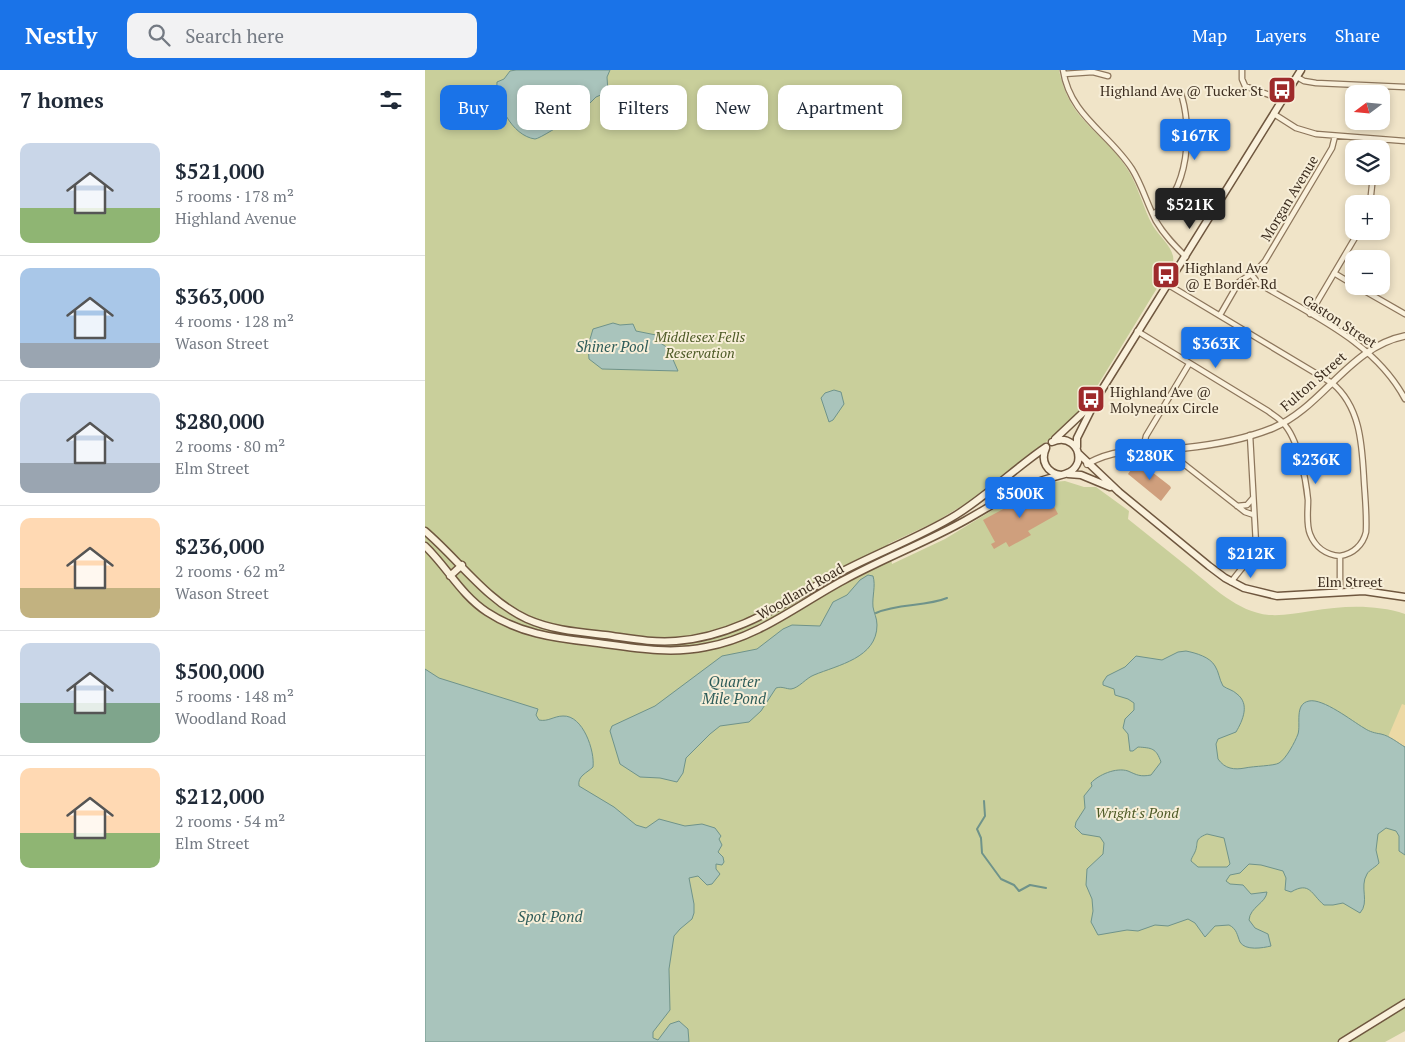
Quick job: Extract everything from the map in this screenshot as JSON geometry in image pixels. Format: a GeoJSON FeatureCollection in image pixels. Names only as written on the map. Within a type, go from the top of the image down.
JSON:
{"type":"FeatureCollection","features":[{"type":"Feature","properties":{"kind":"main road"},"geometry":{"type":"LineString","coordinates":[[1098,396],[1081,416],[1046,447],[1043,458],[1047,467],[1055,474],[1065,474],[1076,466],[1077,438],[1098,396],[1301,70]]}},
{"type":"Feature","properties":{"kind":"main road"},"geometry":{"type":"LineString","coordinates":[[1052,442],[1065,439],[1071,442],[1078,451]]}},
{"type":"Feature","properties":{"kind":"main road","name":"Woodland Road"},"geometry":{"type":"LineString","coordinates":[[425,530],[498,601],[535,622],[564,630],[645,641],[676,641],[702,638],[764,615],[871,557],[939,524],[962,511],[1046,447]]}},
{"type":"Feature","properties":{"kind":"main road","name":"Elm Street"},"geometry":{"type":"LineString","coordinates":[[1078,451],[1087,464],[1119,492],[1231,582],[1251,591],[1272,596],[1379,592],[1405,597]]}},
{"type":"Feature","properties":{"kind":"main road","name":"Elm Street"},"geometry":{"type":"LineString","coordinates":[[1065,474],[1096,480],[1119,492]]}},
{"type":"Feature","properties":{"kind":"main road","name":"Woodland Road"},"geometry":{"type":"LineString","coordinates":[[425,546],[450,576],[483,609],[509,625],[531,633],[657,650],[684,650],[729,641],[758,630],[819,593],[947,530],[1033,483],[1065,474]]}},
{"type":"Feature","properties":{"kind":"main road"},"geometry":{"type":"LineString","coordinates":[[871,557],[875,564]]}},
{"type":"Feature","properties":{"kind":"main road"},"geometry":{"type":"LineString","coordinates":[[450,576],[462,565]]}},
{"type":"Feature","properties":{"kind":"main road"},"geometry":{"type":"LineString","coordinates":[[531,633],[535,622]]}},
{"type":"Feature","properties":{"kind":"main road"},"geometry":{"type":"LineString","coordinates":[[1342,1042],[1405,1004]]}},
{"type":"Feature","properties":{"kind":"street"},"geometry":{"type":"LineString","coordinates":[[1242,70],[1241,79],[1245,86],[1283,100]]}},
{"type":"Feature","properties":{"kind":"street"},"geometry":{"type":"LineString","coordinates":[[1108,76],[1093,72],[1063,72],[1067,88],[1077,108],[1128,163],[1164,232],[1186,257]]}},
{"type":"Feature","properties":{"kind":"street"},"geometry":{"type":"LineString","coordinates":[[1297,77],[1304,81],[1405,87]]}},
{"type":"Feature","properties":{"kind":"street"},"geometry":{"type":"LineString","coordinates":[[1153,214],[1165,204],[1185,168],[1187,114],[1180,91]]}},
{"type":"Feature","properties":{"kind":"street"},"geometry":{"type":"LineString","coordinates":[[1274,114],[1307,132],[1335,136],[1405,140]]}},
{"type":"Feature","properties":{"kind":"street","name":"Morgan Avenue"},"geometry":{"type":"LineString","coordinates":[[1220,315],[1239,282],[1265,261],[1331,148],[1335,136]]}},
{"type":"Feature","properties":{"kind":"street"},"geometry":{"type":"LineString","coordinates":[[1310,314],[1354,240]]}},
{"type":"Feature","properties":{"kind":"street"},"geometry":{"type":"LineString","coordinates":[[1334,273],[1345,280]]}},
{"type":"Feature","properties":{"kind":"street","name":"Gaston Street"},"geometry":{"type":"LineString","coordinates":[[1251,274],[1258,283],[1368,351],[1389,373],[1405,399]]}},
{"type":"Feature","properties":{"kind":"street"},"geometry":{"type":"LineString","coordinates":[[1137,331],[1268,411],[1283,423],[1290,432],[1302,468],[1307,490],[1311,536],[1322,550],[1340,556],[1354,551],[1364,539],[1366,532],[1359,428],[1349,404],[1339,389],[1167,284]]}},
{"type":"Feature","properties":{"kind":"street"},"geometry":{"type":"LineString","coordinates":[[1371,295],[1405,314]]}},
{"type":"Feature","properties":{"kind":"street","name":"Fulton Street"},"geometry":{"type":"LineString","coordinates":[[1087,464],[1116,452],[1143,449],[1173,449],[1203,445],[1250,435],[1283,423],[1311,402],[1368,351],[1384,342],[1405,336]]}},
{"type":"Feature","properties":{"kind":"street"},"geometry":{"type":"LineString","coordinates":[[1143,449],[1146,436],[1189,364]]}},
{"type":"Feature","properties":{"kind":"street"},"geometry":{"type":"LineString","coordinates":[[1231,582],[1255,550],[1250,435]]}},
{"type":"Feature","properties":{"kind":"street"},"geometry":{"type":"LineString","coordinates":[[1173,449],[1179,462],[1247,513],[1254,515]]}},
{"type":"Feature","properties":{"kind":"street"},"geometry":{"type":"LineString","coordinates":[[1236,505],[1241,507],[1247,505],[1252,501],[1253,494]]}},
{"type":"Feature","properties":{"kind":"street"},"geometry":{"type":"LineString","coordinates":[[1340,556],[1340,592]]}},
{"type":"Feature","properties":{"kind":"green space","name":"Middlesex Fells Reservation"},"geometry":{"type":"Polygon","coordinates":[[[425,70],[1059,70],[1070,102],[1128,170],[1153,226],[1172,253],[1173,262],[1082,411],[1064,429],[1028,455],[975,498],[935,522],[888,544],[892,564],[945,539],[1019,494],[1051,482],[1065,481],[1084,487],[1096,487],[1129,511],[1128,519],[1225,597],[1246,609],[1257,613],[1274,615],[1335,608],[1370,607],[1405,614],[1405,1031],[1385,1042],[425,1042],[425,70]]]}},
{"type":"Feature","properties":{"kind":"sand"},"geometry":{"type":"Polygon","coordinates":[[[1402,704],[1405,705],[1405,747],[1388,737],[1402,704]]]}},
{"type":"Feature","properties":{"kind":"water"},"geometry":{"type":"Polygon","coordinates":[[[610,70],[607,77],[608,85],[600,85],[600,95],[590,103],[590,85],[517,85],[517,130],[507,117],[507,85],[497,85],[497,82],[504,79],[510,71],[610,70]]]}},
{"type":"Feature","properties":{"kind":"water"},"geometry":{"type":"Polygon","coordinates":[[[517,130],[552,130],[535,139],[517,130]]]}},
{"type":"Feature","properties":{"kind":"water","name":"Shiner Pool"},"geometry":{"type":"Polygon","coordinates":[[[613,323],[620,325],[633,324],[636,331],[656,335],[659,342],[668,348],[678,371],[602,369],[589,359],[588,346],[593,329],[613,323]]]}},
{"type":"Feature","properties":{"kind":"water"},"geometry":{"type":"Polygon","coordinates":[[[834,390],[841,392],[844,404],[833,420],[829,422],[821,398],[825,393],[834,390]]]}},
{"type":"Feature","properties":{"kind":"water","name":"Quarter Mile Pond"},"geometry":{"type":"Polygon","coordinates":[[[868,575],[873,576],[874,580],[873,607],[877,625],[871,645],[863,653],[854,659],[811,676],[794,688],[776,688],[761,711],[749,722],[720,726],[686,758],[683,773],[677,782],[660,778],[640,777],[620,764],[610,731],[612,726],[655,706],[722,656],[757,649],[783,629],[792,625],[820,626],[833,602],[847,595],[860,580],[868,575]]]}},
{"type":"Feature","properties":{"kind":"water","name":"Wright's Pond"},"geometry":{"type":"Polygon","coordinates":[[[1178,652],[1190,652],[1210,660],[1216,668],[1223,686],[1235,693],[1243,702],[1243,717],[1236,732],[1218,739],[1216,744],[1218,759],[1227,767],[1241,769],[1273,765],[1282,761],[1298,734],[1301,706],[1309,701],[1329,706],[1366,729],[1388,736],[1405,747],[1405,855],[1399,851],[1399,836],[1396,831],[1386,828],[1378,834],[1376,850],[1379,863],[1368,873],[1365,879],[1364,904],[1360,913],[1343,903],[1324,905],[1306,888],[1291,892],[1285,890],[1286,878],[1283,871],[1249,864],[1240,873],[1230,875],[1226,881],[1230,884],[1243,885],[1251,894],[1267,892],[1264,899],[1252,912],[1249,920],[1255,928],[1268,934],[1271,946],[1254,948],[1242,945],[1235,930],[1229,925],[1215,926],[1205,937],[1195,923],[1188,919],[1168,926],[1155,925],[1138,931],[1127,930],[1098,935],[1091,922],[1093,911],[1092,899],[1086,885],[1087,869],[1103,854],[1104,843],[1100,837],[1082,834],[1075,827],[1085,808],[1084,796],[1092,786],[1091,783],[1103,775],[1123,770],[1144,776],[1151,775],[1161,762],[1155,751],[1150,748],[1138,747],[1130,751],[1128,734],[1123,728],[1125,719],[1134,710],[1134,703],[1115,695],[1114,689],[1103,685],[1103,682],[1107,676],[1125,667],[1136,656],[1162,660],[1178,652]],[[1207,834],[1199,838],[1191,861],[1198,867],[1227,867],[1230,864],[1224,838],[1207,834]]]}},
{"type":"Feature","properties":{"kind":"water","name":"Spot Pond"},"geometry":{"type":"Polygon","coordinates":[[[425,669],[439,678],[538,709],[536,715],[539,720],[563,716],[570,717],[576,721],[582,727],[590,744],[593,760],[593,767],[581,777],[579,786],[614,807],[636,825],[646,828],[659,819],[685,826],[702,824],[715,828],[721,836],[719,839],[722,845],[718,852],[723,857],[724,862],[722,865],[716,864],[716,869],[720,874],[712,884],[707,885],[698,876],[689,878],[694,913],[692,919],[674,936],[669,969],[670,1010],[653,1032],[653,1038],[658,1040],[670,1024],[679,1021],[688,1029],[689,1042],[425,1042],[425,669]]]}},
{"type":"Feature","properties":{"kind":"building"},"geometry":{"type":"Polygon","coordinates":[[[1139,464],[1170,486],[1171,488],[1161,501],[1128,474],[1133,467],[1135,468],[1139,464]]]}},
{"type":"Feature","properties":{"kind":"building"},"geometry":{"type":"Polygon","coordinates":[[[1044,487],[1058,514],[1028,531],[1031,535],[1009,547],[1006,542],[994,549],[991,544],[995,542],[983,520],[1044,487]]]}},
{"type":"Feature","properties":{"kind":"waterway"},"geometry":{"type":"LineString","coordinates":[[876,613],[947,598]]}},
{"type":"Feature","properties":{"kind":"waterway"},"geometry":{"type":"LineString","coordinates":[[984,801],[985,816],[977,829],[981,838],[982,853],[1001,879],[1014,885],[1019,891],[1030,885],[1046,888]]}},
{"type":"Feature","properties":{"kind":"place","name":"Highland Ave @ Tucker St"},"geometry":{"type":"Point","coordinates":[1282,90]}},
{"type":"Feature","properties":{"kind":"place","name":"Highland Ave @ E Border Rd"},"geometry":{"type":"Point","coordinates":[1166,275]}},
{"type":"Feature","properties":{"kind":"place","name":"Highland Ave @ Molyneaux Circle"},"geometry":{"type":"Point","coordinates":[1091,399]}}]}
